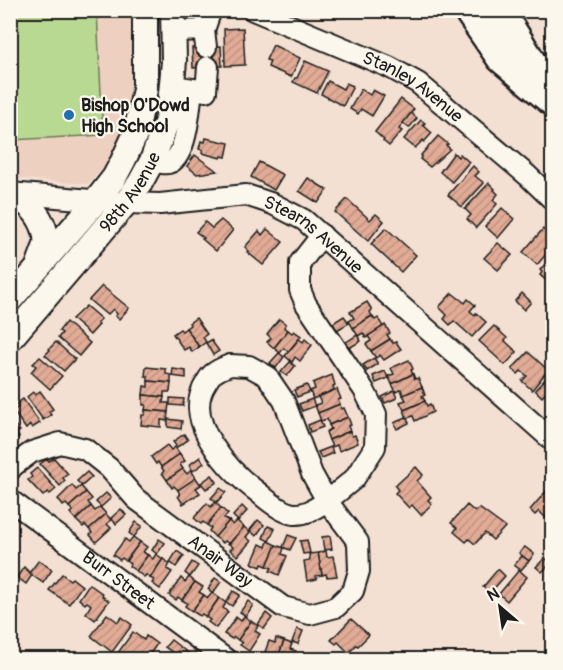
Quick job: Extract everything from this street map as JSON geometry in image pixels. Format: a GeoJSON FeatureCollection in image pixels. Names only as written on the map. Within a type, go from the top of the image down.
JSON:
{"type":"FeatureCollection","features":[{"type":"Feature","properties":{"kind":"highway"},"geometry":{"type":"LineString","coordinates":[[468,10],[501,58],[552,100]]}},
{"type":"Feature","properties":{"kind":"highway"},"geometry":{"type":"LineString","coordinates":[[499,10],[552,100]]}},
{"type":"Feature","properties":{"kind":"main road","name":"98th Avenue"},"geometry":{"type":"LineString","coordinates":[[10,300],[96,201],[114,178],[123,161],[136,133],[145,89],[145,10]]}},
{"type":"Feature","properties":{"kind":"main road","name":"98th Avenue"},"geometry":{"type":"LineString","coordinates":[[10,339],[126,204],[179,117],[182,87],[174,61],[173,21]]}},
{"type":"Feature","properties":{"kind":"main road"},"geometry":{"type":"LineString","coordinates":[[10,195],[27,204],[42,224],[46,243],[38,267]]}},
{"type":"Feature","properties":{"kind":"street"},"geometry":{"type":"LineString","coordinates":[[173,21],[205,38],[211,10]]}},
{"type":"Feature","properties":{"kind":"street","name":"Stanley Avenue"},"geometry":{"type":"LineString","coordinates":[[253,10],[389,67],[418,83],[552,199]]}},
{"type":"Feature","properties":{"kind":"street"},"geometry":{"type":"LineString","coordinates":[[182,87],[206,91],[208,67]]}},
{"type":"Feature","properties":{"kind":"street","name":"Stearns Avenue"},"geometry":{"type":"LineString","coordinates":[[10,195],[126,204],[160,204],[246,195],[273,204],[304,220],[322,235],[552,440]]}},
{"type":"Feature","properties":{"kind":"street","name":"Anair Way"},"geometry":{"type":"LineString","coordinates":[[10,470],[32,452],[60,443],[85,449],[109,468],[136,500],[283,607],[310,614],[336,607],[353,591],[360,571],[358,542],[327,501],[312,474],[284,401],[267,376],[249,366],[230,365],[212,373],[200,393],[200,416],[210,442],[228,466],[272,504],[292,514],[310,512],[327,501],[354,479],[375,447],[376,414],[364,390],[312,313],[300,290],[300,263],[322,235]]}},
{"type":"Feature","properties":{"kind":"street","name":"Burr Street"},"geometry":{"type":"LineString","coordinates":[[10,500],[227,660]]}},
{"type":"Feature","properties":{"kind":"shaded area","name":"Bishop O'Dowd High School"},"geometry":{"type":"Polygon","coordinates":[[[10,11],[131,11],[135,85],[118,145],[100,172],[87,184],[11,178],[10,11]]]}},
{"type":"Feature","properties":{"kind":"green space"},"geometry":{"type":"Polygon","coordinates":[[[11,10],[97,11],[103,135],[11,140],[11,10]]]}},
{"type":"Feature","properties":{"kind":"building"},"geometry":{"type":"Polygon","coordinates":[[[243,28],[245,65],[225,66],[224,29],[243,28]]]}},
{"type":"Feature","properties":{"kind":"building"},"geometry":{"type":"Polygon","coordinates":[[[273,45],[300,58],[291,77],[268,67],[270,61],[266,60],[273,45]]]}},
{"type":"Feature","properties":{"kind":"building"},"geometry":{"type":"Polygon","coordinates":[[[221,46],[222,66],[193,68],[192,48],[221,46]]]}},
{"type":"Feature","properties":{"kind":"building"},"geometry":{"type":"Polygon","coordinates":[[[305,61],[328,71],[317,93],[293,82],[305,61]]]}},
{"type":"Feature","properties":{"kind":"building"},"geometry":{"type":"Polygon","coordinates":[[[328,81],[343,89],[346,83],[353,86],[343,106],[321,94],[328,81]]]}},
{"type":"Feature","properties":{"kind":"building"},"geometry":{"type":"Polygon","coordinates":[[[361,89],[370,95],[373,90],[384,96],[372,116],[361,109],[358,114],[350,109],[361,89]]]}},
{"type":"Feature","properties":{"kind":"building"},"geometry":{"type":"Polygon","coordinates":[[[401,99],[414,109],[399,129],[402,131],[389,146],[375,132],[401,99]]]}},
{"type":"Feature","properties":{"kind":"building"},"geometry":{"type":"Polygon","coordinates":[[[411,113],[417,118],[409,128],[403,123],[411,113]]]}},
{"type":"Feature","properties":{"kind":"building"},"geometry":{"type":"Polygon","coordinates":[[[421,120],[432,133],[415,148],[404,139],[421,120]]]}},
{"type":"Feature","properties":{"kind":"building"},"geometry":{"type":"Polygon","coordinates":[[[438,136],[448,144],[446,145],[450,149],[430,167],[420,159],[421,155],[438,136]]]}},
{"type":"Feature","properties":{"kind":"building"},"geometry":{"type":"Polygon","coordinates":[[[206,138],[229,143],[226,157],[221,158],[202,153],[203,150],[199,149],[201,141],[205,142],[206,138]]]}},
{"type":"Feature","properties":{"kind":"building"},"geometry":{"type":"Polygon","coordinates":[[[454,153],[458,157],[460,154],[469,162],[452,182],[440,172],[454,153]]]}},
{"type":"Feature","properties":{"kind":"building"},"geometry":{"type":"Polygon","coordinates":[[[195,155],[217,171],[197,174],[187,166],[195,155]]]}},
{"type":"Feature","properties":{"kind":"building"},"geometry":{"type":"Polygon","coordinates":[[[259,162],[283,175],[274,190],[251,177],[259,162]]]}},
{"type":"Feature","properties":{"kind":"building"},"geometry":{"type":"Polygon","coordinates":[[[473,166],[479,172],[475,176],[484,183],[462,207],[448,195],[473,166]]]}},
{"type":"Feature","properties":{"kind":"building"},"geometry":{"type":"Polygon","coordinates":[[[308,178],[327,190],[318,203],[299,191],[308,178]]]}},
{"type":"Feature","properties":{"kind":"building"},"geometry":{"type":"Polygon","coordinates":[[[489,183],[498,194],[493,200],[497,204],[476,228],[467,219],[471,215],[465,209],[489,183]]]}},
{"type":"Feature","properties":{"kind":"building"},"geometry":{"type":"Polygon","coordinates":[[[347,199],[370,220],[376,214],[384,221],[368,241],[335,212],[347,199]]]}},
{"type":"Feature","properties":{"kind":"building"},"geometry":{"type":"Polygon","coordinates":[[[502,208],[514,219],[498,238],[485,226],[502,208]]]}},
{"type":"Feature","properties":{"kind":"building"},"geometry":{"type":"Polygon","coordinates":[[[221,220],[233,230],[216,251],[196,232],[205,222],[212,228],[221,220]]]}},
{"type":"Feature","properties":{"kind":"building"},"geometry":{"type":"Polygon","coordinates":[[[386,228],[416,255],[401,272],[371,244],[386,228]]]}},
{"type":"Feature","properties":{"kind":"building"},"geometry":{"type":"Polygon","coordinates":[[[267,229],[283,242],[263,265],[247,252],[249,251],[245,247],[259,231],[262,235],[267,229]]]}},
{"type":"Feature","properties":{"kind":"building"},"geometry":{"type":"Polygon","coordinates":[[[543,229],[552,237],[552,247],[537,265],[523,252],[543,229]]]}},
{"type":"Feature","properties":{"kind":"building"},"geometry":{"type":"Polygon","coordinates":[[[498,243],[512,255],[498,270],[484,258],[498,243]]]}},
{"type":"Feature","properties":{"kind":"building"},"geometry":{"type":"Polygon","coordinates":[[[552,256],[552,281],[550,279],[548,282],[540,275],[542,272],[540,270],[552,256]]]}},
{"type":"Feature","properties":{"kind":"building"},"geometry":{"type":"Polygon","coordinates":[[[102,286],[129,308],[119,319],[115,316],[117,314],[113,309],[107,315],[89,300],[102,286]]]}},
{"type":"Feature","properties":{"kind":"building"},"geometry":{"type":"Polygon","coordinates":[[[452,293],[465,303],[468,299],[475,305],[470,311],[486,322],[472,337],[454,321],[450,325],[444,319],[447,315],[439,307],[452,293]]]}},
{"type":"Feature","properties":{"kind":"building"},"geometry":{"type":"Polygon","coordinates":[[[522,293],[531,302],[524,310],[515,301],[522,293]]]}},
{"type":"Feature","properties":{"kind":"building"},"geometry":{"type":"Polygon","coordinates":[[[367,302],[372,310],[370,312],[372,316],[353,328],[349,321],[354,318],[350,312],[367,302]]]}},
{"type":"Feature","properties":{"kind":"building"},"geometry":{"type":"Polygon","coordinates":[[[86,306],[101,319],[90,335],[72,319],[86,306]]]}},
{"type":"Feature","properties":{"kind":"building"},"geometry":{"type":"Polygon","coordinates":[[[344,316],[349,323],[337,330],[333,323],[344,316]]]}},
{"type":"Feature","properties":{"kind":"building"},"geometry":{"type":"Polygon","coordinates":[[[372,316],[375,320],[378,318],[383,327],[366,338],[363,333],[358,336],[353,328],[372,316]]]}},
{"type":"Feature","properties":{"kind":"building"},"geometry":{"type":"Polygon","coordinates":[[[196,318],[207,334],[203,337],[206,342],[199,347],[186,328],[196,318]]]}},
{"type":"Feature","properties":{"kind":"building"},"geometry":{"type":"Polygon","coordinates":[[[279,319],[286,324],[284,327],[288,330],[274,348],[267,342],[271,338],[267,334],[279,319]]]}},
{"type":"Feature","properties":{"kind":"building"},"geometry":{"type":"Polygon","coordinates":[[[66,322],[90,343],[79,356],[58,338],[62,333],[59,331],[66,322]]]}},
{"type":"Feature","properties":{"kind":"building"},"geometry":{"type":"Polygon","coordinates":[[[385,325],[390,333],[387,335],[390,339],[371,351],[366,344],[371,341],[368,336],[385,325]]]}},
{"type":"Feature","properties":{"kind":"building"},"geometry":{"type":"Polygon","coordinates":[[[494,326],[517,352],[505,365],[479,341],[494,326]]]}},
{"type":"Feature","properties":{"kind":"building"},"geometry":{"type":"Polygon","coordinates":[[[186,328],[199,347],[192,352],[189,347],[184,350],[173,334],[186,328]]]}},
{"type":"Feature","properties":{"kind":"building"},"geometry":{"type":"Polygon","coordinates":[[[288,330],[301,336],[288,352],[284,348],[280,353],[274,348],[288,330]]]}},
{"type":"Feature","properties":{"kind":"building"},"geometry":{"type":"Polygon","coordinates":[[[357,335],[361,341],[349,348],[345,343],[357,335]]]}},
{"type":"Feature","properties":{"kind":"building"},"geometry":{"type":"Polygon","coordinates":[[[299,339],[303,342],[305,339],[312,345],[300,361],[295,357],[292,362],[285,356],[299,339]]]}},
{"type":"Feature","properties":{"kind":"building"},"geometry":{"type":"Polygon","coordinates":[[[390,339],[393,343],[396,342],[401,349],[384,360],[380,355],[376,358],[371,351],[390,339]]]}},
{"type":"Feature","properties":{"kind":"building"},"geometry":{"type":"Polygon","coordinates":[[[211,340],[219,351],[213,355],[206,343],[211,340]]]}},
{"type":"Feature","properties":{"kind":"building"},"geometry":{"type":"Polygon","coordinates":[[[56,342],[75,359],[64,371],[45,355],[56,342]]]}},
{"type":"Feature","properties":{"kind":"building"},"geometry":{"type":"Polygon","coordinates":[[[528,352],[548,370],[532,390],[522,381],[527,376],[521,371],[518,374],[512,369],[528,352]]]}},
{"type":"Feature","properties":{"kind":"building"},"geometry":{"type":"Polygon","coordinates":[[[279,353],[284,357],[276,368],[270,363],[279,353]]]}},
{"type":"Feature","properties":{"kind":"building"},"geometry":{"type":"Polygon","coordinates":[[[40,357],[62,376],[50,389],[31,372],[36,366],[33,364],[40,357]]]}},
{"type":"Feature","properties":{"kind":"building"},"geometry":{"type":"Polygon","coordinates":[[[374,358],[378,364],[367,371],[363,365],[374,358]]]}},
{"type":"Feature","properties":{"kind":"building"},"geometry":{"type":"Polygon","coordinates":[[[409,360],[413,374],[392,384],[388,376],[394,374],[391,368],[409,360]]]}},
{"type":"Feature","properties":{"kind":"building"},"geometry":{"type":"Polygon","coordinates":[[[290,362],[295,366],[287,376],[281,372],[290,362]]]}},
{"type":"Feature","properties":{"kind":"building"},"geometry":{"type":"Polygon","coordinates":[[[146,367],[166,369],[166,374],[171,375],[171,383],[148,381],[148,376],[145,376],[146,367]]]}},
{"type":"Feature","properties":{"kind":"building"},"geometry":{"type":"Polygon","coordinates":[[[173,369],[186,371],[186,378],[172,376],[173,369]]]}},
{"type":"Feature","properties":{"kind":"building"},"geometry":{"type":"Polygon","coordinates":[[[385,371],[388,378],[376,383],[373,376],[385,371]]]}},
{"type":"Feature","properties":{"kind":"building"},"geometry":{"type":"Polygon","coordinates":[[[552,372],[552,408],[546,402],[548,396],[546,393],[542,397],[535,390],[552,372]]]}},
{"type":"Feature","properties":{"kind":"building"},"geometry":{"type":"Polygon","coordinates":[[[413,374],[415,379],[418,378],[422,387],[403,395],[401,389],[396,392],[392,384],[413,374]]]}},
{"type":"Feature","properties":{"kind":"building"},"geometry":{"type":"Polygon","coordinates":[[[332,375],[334,390],[313,399],[310,391],[315,389],[313,383],[332,375]]]}},
{"type":"Feature","properties":{"kind":"building"},"geometry":{"type":"Polygon","coordinates":[[[148,381],[171,383],[170,392],[164,392],[164,397],[143,395],[144,386],[148,387],[148,381]]]}},
{"type":"Feature","properties":{"kind":"building"},"geometry":{"type":"Polygon","coordinates":[[[307,385],[310,392],[297,397],[294,390],[307,385]]]}},
{"type":"Feature","properties":{"kind":"building"},"geometry":{"type":"Polygon","coordinates":[[[422,387],[425,395],[422,396],[425,401],[404,410],[400,402],[406,400],[403,395],[422,387]]]}},
{"type":"Feature","properties":{"kind":"building"},"geometry":{"type":"Polygon","coordinates":[[[337,389],[341,399],[338,400],[340,404],[318,413],[315,405],[321,403],[318,397],[337,389]]]}},
{"type":"Feature","properties":{"kind":"building"},"geometry":{"type":"Polygon","coordinates":[[[40,391],[53,409],[49,412],[51,415],[43,420],[27,397],[33,392],[35,395],[40,391]]]}},
{"type":"Feature","properties":{"kind":"building"},"geometry":{"type":"Polygon","coordinates":[[[394,391],[397,398],[385,403],[382,397],[394,391]]]}},
{"type":"Feature","properties":{"kind":"building"},"geometry":{"type":"Polygon","coordinates":[[[143,395],[164,397],[163,403],[169,403],[168,412],[145,410],[143,395]]]}},
{"type":"Feature","properties":{"kind":"building"},"geometry":{"type":"Polygon","coordinates":[[[170,398],[184,399],[183,406],[170,405],[170,398]]]}},
{"type":"Feature","properties":{"kind":"building"},"geometry":{"type":"Polygon","coordinates":[[[23,399],[40,423],[32,428],[30,425],[26,429],[13,411],[18,407],[16,404],[23,399]]]}},
{"type":"Feature","properties":{"kind":"building"},"geometry":{"type":"Polygon","coordinates":[[[312,399],[315,406],[302,411],[299,404],[312,399]]]}},
{"type":"Feature","properties":{"kind":"building"},"geometry":{"type":"Polygon","coordinates":[[[425,401],[427,406],[430,404],[433,412],[415,421],[413,416],[407,418],[404,410],[425,401]]]}},
{"type":"Feature","properties":{"kind":"building"},"geometry":{"type":"Polygon","coordinates":[[[340,404],[348,417],[329,425],[327,419],[321,421],[318,413],[340,404]]]}},
{"type":"Feature","properties":{"kind":"building"},"geometry":{"type":"Polygon","coordinates":[[[145,410],[168,412],[167,421],[161,420],[161,427],[141,425],[145,410]]]}},
{"type":"Feature","properties":{"kind":"building"},"geometry":{"type":"Polygon","coordinates":[[[348,417],[351,425],[348,426],[350,431],[329,440],[326,432],[331,429],[329,425],[348,417]]]}},
{"type":"Feature","properties":{"kind":"building"},"geometry":{"type":"Polygon","coordinates":[[[406,417],[409,423],[397,429],[394,423],[406,417]]]}},
{"type":"Feature","properties":{"kind":"building"},"geometry":{"type":"Polygon","coordinates":[[[168,419],[182,421],[181,429],[168,427],[168,419]]]}},
{"type":"Feature","properties":{"kind":"building"},"geometry":{"type":"Polygon","coordinates":[[[10,420],[20,431],[16,434],[19,437],[11,443],[10,420]]]}},
{"type":"Feature","properties":{"kind":"building"},"geometry":{"type":"Polygon","coordinates":[[[320,420],[323,427],[310,432],[308,425],[320,420]]]}},
{"type":"Feature","properties":{"kind":"building"},"geometry":{"type":"Polygon","coordinates":[[[350,431],[352,436],[355,435],[358,443],[339,451],[337,445],[332,447],[329,440],[350,431]]]}},
{"type":"Feature","properties":{"kind":"building"},"geometry":{"type":"Polygon","coordinates":[[[184,434],[188,440],[177,447],[173,442],[184,434]]]}},
{"type":"Feature","properties":{"kind":"building"},"geometry":{"type":"Polygon","coordinates":[[[167,445],[171,450],[175,447],[180,454],[161,467],[151,457],[167,445]]]}},
{"type":"Feature","properties":{"kind":"building"},"geometry":{"type":"Polygon","coordinates":[[[331,447],[333,453],[321,458],[318,452],[331,447]]]}},
{"type":"Feature","properties":{"kind":"building"},"geometry":{"type":"Polygon","coordinates":[[[180,454],[185,461],[180,464],[183,469],[167,480],[161,467],[180,454]]]}},
{"type":"Feature","properties":{"kind":"building"},"geometry":{"type":"Polygon","coordinates":[[[200,457],[204,463],[193,471],[189,465],[200,457]]]}},
{"type":"Feature","properties":{"kind":"building"},"geometry":{"type":"Polygon","coordinates":[[[54,458],[68,474],[63,478],[65,481],[60,486],[40,464],[47,459],[49,461],[54,458]]]}},
{"type":"Feature","properties":{"kind":"building"},"geometry":{"type":"Polygon","coordinates":[[[416,467],[423,475],[417,481],[431,497],[428,500],[432,504],[421,515],[412,505],[409,508],[395,493],[398,490],[395,486],[416,467]]]}},
{"type":"Feature","properties":{"kind":"building"},"geometry":{"type":"Polygon","coordinates":[[[37,468],[56,489],[50,494],[48,492],[43,496],[28,480],[32,477],[30,474],[37,468]]]}},
{"type":"Feature","properties":{"kind":"building"},"geometry":{"type":"Polygon","coordinates":[[[183,469],[187,474],[191,470],[196,478],[178,490],[174,486],[172,488],[167,480],[183,469]]]}},
{"type":"Feature","properties":{"kind":"building"},"geometry":{"type":"Polygon","coordinates":[[[87,472],[92,477],[82,486],[77,481],[87,472]]]}},
{"type":"Feature","properties":{"kind":"building"},"geometry":{"type":"Polygon","coordinates":[[[212,475],[217,482],[206,489],[201,483],[212,475]]]}},
{"type":"Feature","properties":{"kind":"building"},"geometry":{"type":"Polygon","coordinates":[[[196,478],[201,485],[196,488],[200,493],[183,504],[178,496],[180,495],[178,490],[196,478]]]}},
{"type":"Feature","properties":{"kind":"building"},"geometry":{"type":"Polygon","coordinates":[[[72,485],[76,490],[81,486],[86,492],[69,507],[66,504],[63,506],[58,499],[72,485]]]}},
{"type":"Feature","properties":{"kind":"building"},"geometry":{"type":"Polygon","coordinates":[[[220,488],[226,492],[217,502],[211,498],[220,488]]]}},
{"type":"Feature","properties":{"kind":"building"},"geometry":{"type":"Polygon","coordinates":[[[548,489],[552,494],[552,524],[539,511],[535,515],[530,510],[548,489]]]}},
{"type":"Feature","properties":{"kind":"building"},"geometry":{"type":"Polygon","coordinates":[[[86,492],[92,499],[88,502],[91,506],[76,520],[70,513],[73,511],[69,507],[86,492]]]}},
{"type":"Feature","properties":{"kind":"building"},"geometry":{"type":"Polygon","coordinates":[[[106,493],[111,498],[101,507],[96,502],[106,493]]]}},
{"type":"Feature","properties":{"kind":"building"},"geometry":{"type":"Polygon","coordinates":[[[215,502],[221,508],[207,525],[203,522],[201,524],[194,518],[207,503],[211,507],[215,502]]]}},
{"type":"Feature","properties":{"kind":"building"},"geometry":{"type":"Polygon","coordinates":[[[467,505],[475,512],[479,508],[505,527],[493,540],[485,533],[475,544],[469,539],[466,542],[454,532],[457,528],[451,523],[467,505]]]}},
{"type":"Feature","properties":{"kind":"building"},"geometry":{"type":"Polygon","coordinates":[[[91,506],[95,511],[100,507],[106,514],[89,529],[76,520],[91,506]]]}},
{"type":"Feature","properties":{"kind":"building"},"geometry":{"type":"Polygon","coordinates":[[[242,506],[247,511],[238,521],[233,516],[242,506]]]}},
{"type":"Feature","properties":{"kind":"building"},"geometry":{"type":"Polygon","coordinates":[[[221,508],[228,514],[224,518],[229,521],[215,537],[207,525],[221,508]]]}},
{"type":"Feature","properties":{"kind":"building"},"geometry":{"type":"Polygon","coordinates":[[[121,509],[126,515],[116,524],[111,518],[121,509]]]}},
{"type":"Feature","properties":{"kind":"building"},"geometry":{"type":"Polygon","coordinates":[[[106,514],[111,520],[107,524],[111,528],[96,542],[90,535],[92,533],[89,529],[106,514]]]}},
{"type":"Feature","properties":{"kind":"building"},"geometry":{"type":"Polygon","coordinates":[[[258,520],[264,525],[256,536],[250,530],[258,520]]]}},
{"type":"Feature","properties":{"kind":"building"},"geometry":{"type":"Polygon","coordinates":[[[229,521],[233,525],[237,521],[244,527],[229,544],[215,537],[229,521]]]}},
{"type":"Feature","properties":{"kind":"building"},"geometry":{"type":"Polygon","coordinates":[[[136,522],[142,526],[134,537],[129,533],[136,522]]]}},
{"type":"Feature","properties":{"kind":"building"},"geometry":{"type":"Polygon","coordinates":[[[268,526],[275,529],[269,541],[263,538],[268,526]]]}},
{"type":"Feature","properties":{"kind":"building"},"geometry":{"type":"Polygon","coordinates":[[[244,527],[250,532],[246,537],[251,541],[238,556],[230,550],[233,547],[229,544],[244,527]]]}},
{"type":"Feature","properties":{"kind":"building"},"geometry":{"type":"Polygon","coordinates":[[[288,535],[296,538],[290,550],[283,547],[288,535]]]}},
{"type":"Feature","properties":{"kind":"building"},"geometry":{"type":"Polygon","coordinates":[[[330,536],[332,549],[324,550],[322,537],[330,536]]]}},
{"type":"Feature","properties":{"kind":"building"},"geometry":{"type":"Polygon","coordinates":[[[133,537],[140,542],[126,561],[113,555],[125,539],[129,542],[133,537]]]}},
{"type":"Feature","properties":{"kind":"building"},"geometry":{"type":"Polygon","coordinates":[[[159,539],[165,543],[157,554],[152,550],[159,539]]]}},
{"type":"Feature","properties":{"kind":"building"},"geometry":{"type":"Polygon","coordinates":[[[307,540],[310,553],[303,554],[300,541],[307,540]]]}},
{"type":"Feature","properties":{"kind":"building"},"geometry":{"type":"Polygon","coordinates":[[[268,541],[276,545],[267,566],[262,564],[261,567],[252,563],[260,544],[266,547],[268,541]]]}},
{"type":"Feature","properties":{"kind":"building"},"geometry":{"type":"Polygon","coordinates":[[[140,542],[147,547],[143,552],[148,555],[136,571],[126,561],[140,542]]]}},
{"type":"Feature","properties":{"kind":"building"},"geometry":{"type":"Polygon","coordinates":[[[276,545],[284,548],[282,554],[287,556],[279,575],[270,571],[272,568],[267,566],[276,545]]]}},
{"type":"Feature","properties":{"kind":"building"},"geometry":{"type":"Polygon","coordinates":[[[525,547],[534,554],[529,561],[519,553],[525,547]]]}},
{"type":"Feature","properties":{"kind":"building"},"geometry":{"type":"Polygon","coordinates":[[[177,551],[184,556],[176,567],[170,562],[177,551]]]}},
{"type":"Feature","properties":{"kind":"building"},"geometry":{"type":"Polygon","coordinates":[[[326,551],[327,557],[333,556],[337,576],[322,575],[318,553],[326,551]]]}},
{"type":"Feature","properties":{"kind":"building"},"geometry":{"type":"Polygon","coordinates":[[[318,553],[322,575],[316,576],[317,579],[307,581],[304,561],[310,560],[309,554],[318,553]]]}},
{"type":"Feature","properties":{"kind":"building"},"geometry":{"type":"Polygon","coordinates":[[[156,554],[163,559],[150,578],[136,571],[148,555],[153,559],[156,554]]]}},
{"type":"Feature","properties":{"kind":"building"},"geometry":{"type":"Polygon","coordinates":[[[522,556],[529,561],[521,570],[514,565],[522,556]]]}},
{"type":"Feature","properties":{"kind":"building"},"geometry":{"type":"Polygon","coordinates":[[[545,558],[551,563],[542,572],[536,567],[545,558]]]}},
{"type":"Feature","properties":{"kind":"building"},"geometry":{"type":"Polygon","coordinates":[[[163,559],[170,564],[167,569],[172,572],[160,589],[152,583],[154,580],[150,578],[163,559]]]}},
{"type":"Feature","properties":{"kind":"building"},"geometry":{"type":"Polygon","coordinates":[[[39,560],[52,570],[43,583],[29,573],[39,560]]]}},
{"type":"Feature","properties":{"kind":"building"},"geometry":{"type":"Polygon","coordinates":[[[192,562],[198,566],[190,577],[185,573],[192,562]]]}},
{"type":"Feature","properties":{"kind":"building"},"geometry":{"type":"Polygon","coordinates":[[[24,567],[32,575],[26,584],[17,577],[24,567]]]}},
{"type":"Feature","properties":{"kind":"building"},"geometry":{"type":"Polygon","coordinates":[[[498,569],[505,576],[490,593],[483,587],[498,569]]]}},
{"type":"Feature","properties":{"kind":"building"},"geometry":{"type":"Polygon","coordinates":[[[519,570],[527,577],[507,601],[499,594],[519,570]]]}},
{"type":"Feature","properties":{"kind":"building"},"geometry":{"type":"Polygon","coordinates":[[[62,574],[82,586],[69,604],[49,590],[62,574]]]}},
{"type":"Feature","properties":{"kind":"building"},"geometry":{"type":"Polygon","coordinates":[[[189,577],[195,582],[182,600],[178,597],[176,600],[169,595],[181,578],[185,582],[189,577]]]}},
{"type":"Feature","properties":{"kind":"building"},"geometry":{"type":"Polygon","coordinates":[[[215,578],[221,582],[213,593],[208,589],[215,578]]]}},
{"type":"Feature","properties":{"kind":"building"},"geometry":{"type":"Polygon","coordinates":[[[195,582],[203,587],[199,592],[204,595],[192,611],[185,606],[187,603],[182,600],[195,582]]]}},
{"type":"Feature","properties":{"kind":"building"},"geometry":{"type":"Polygon","coordinates":[[[89,584],[109,601],[95,620],[86,613],[91,605],[79,599],[89,584]]]}},
{"type":"Feature","properties":{"kind":"building"},"geometry":{"type":"Polygon","coordinates":[[[233,591],[240,595],[232,606],[226,602],[233,591]]]}},
{"type":"Feature","properties":{"kind":"building"},"geometry":{"type":"Polygon","coordinates":[[[212,593],[219,598],[206,617],[192,611],[204,595],[208,598],[212,593]]]}},
{"type":"Feature","properties":{"kind":"building"},"geometry":{"type":"Polygon","coordinates":[[[219,598],[226,603],[223,608],[228,612],[216,628],[208,622],[210,620],[206,617],[219,598]]]}},
{"type":"Feature","properties":{"kind":"building"},"geometry":{"type":"Polygon","coordinates":[[[248,601],[253,605],[246,616],[240,612],[248,601]]]}},
{"type":"Feature","properties":{"kind":"building"},"geometry":{"type":"Polygon","coordinates":[[[266,613],[272,618],[264,629],[258,624],[266,613]]]}},
{"type":"Feature","properties":{"kind":"building"},"geometry":{"type":"Polygon","coordinates":[[[107,614],[118,622],[122,617],[132,625],[112,652],[91,636],[107,614]]]}},
{"type":"Feature","properties":{"kind":"building"},"geometry":{"type":"Polygon","coordinates":[[[244,616],[251,621],[238,640],[224,634],[236,617],[241,621],[244,616]]]}},
{"type":"Feature","properties":{"kind":"building"},"geometry":{"type":"Polygon","coordinates":[[[351,619],[369,635],[349,653],[338,642],[336,644],[331,640],[351,619]]]}},
{"type":"Feature","properties":{"kind":"building"},"geometry":{"type":"Polygon","coordinates":[[[251,621],[258,626],[255,631],[260,634],[249,651],[240,645],[242,643],[238,640],[251,621]]]}},
{"type":"Feature","properties":{"kind":"building"},"geometry":{"type":"Polygon","coordinates":[[[297,629],[303,631],[298,644],[292,642],[297,629]]]}},
{"type":"Feature","properties":{"kind":"building"},"geometry":{"type":"Polygon","coordinates":[[[133,632],[144,640],[146,636],[157,644],[146,660],[125,660],[117,654],[133,632]]]}},
{"type":"Feature","properties":{"kind":"building"},"geometry":{"type":"Polygon","coordinates":[[[276,638],[284,641],[277,660],[262,660],[269,641],[275,643],[276,638]]]}},
{"type":"Feature","properties":{"kind":"building"},"geometry":{"type":"Polygon","coordinates":[[[171,640],[188,653],[185,656],[178,651],[176,655],[165,647],[171,640]]]}},
{"type":"Feature","properties":{"kind":"building"},"geometry":{"type":"Polygon","coordinates":[[[284,641],[292,644],[290,649],[296,651],[292,660],[277,660],[284,641]]]}},
{"type":"Feature","properties":{"kind":"place","name":"Bishop O'Dowd High School"},"geometry":{"type":"Point","coordinates":[69,115]}}]}
